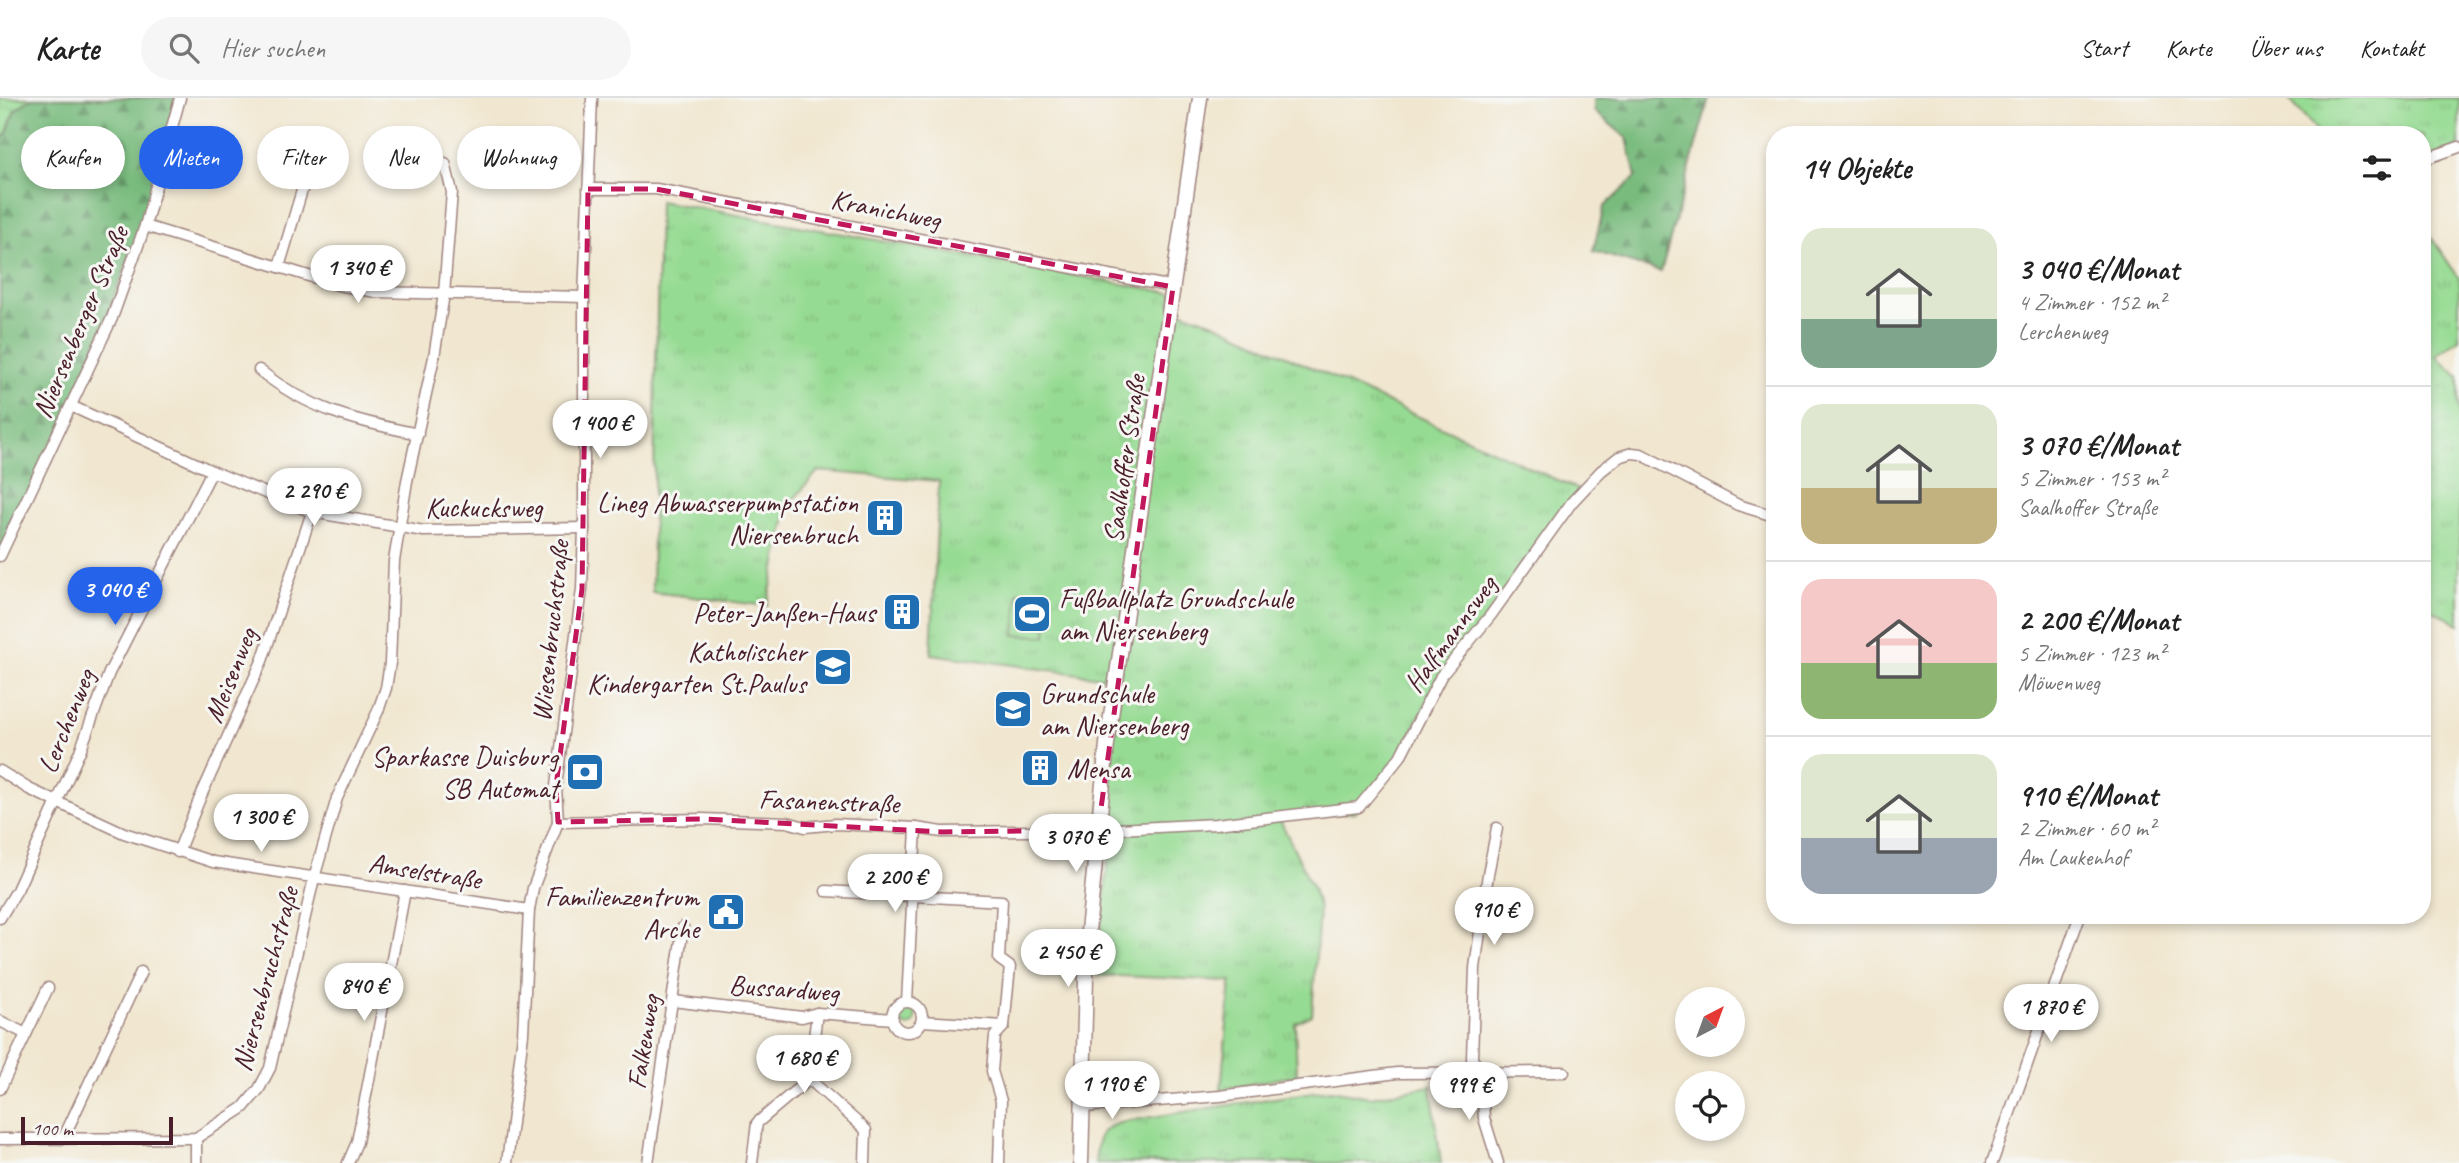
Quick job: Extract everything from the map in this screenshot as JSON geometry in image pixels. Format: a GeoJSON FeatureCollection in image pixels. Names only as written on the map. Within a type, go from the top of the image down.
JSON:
{"type":"FeatureCollection","features":[{"type":"Feature","properties":{"kind":"main road","name":"Saalhoffer Straße"},"geometry":{"type":"LineString","coordinates":[[1081,1163],[1087,941],[1107,744],[1200,98]]}},
{"type":"Feature","properties":{"kind":"street","name":"Niersenberger Straße"},"geometry":{"type":"LineString","coordinates":[[0,556],[112,318],[145,226],[180,98]]}},
{"type":"Feature","properties":{"kind":"street","name":"Wiesenbruchstraße"},"geometry":{"type":"LineString","coordinates":[[507,1163],[523,1034],[529,911],[533,888],[558,822],[556,786],[580,602],[584,528],[584,297],[592,98]]}},
{"type":"Feature","properties":{"kind":"street"},"geometry":{"type":"LineString","coordinates":[[2431,157],[2459,146]]}},
{"type":"Feature","properties":{"kind":"street","name":"Niersenbruchstraße"},"geometry":{"type":"LineString","coordinates":[[196,1138],[243,1108],[259,1089],[270,1068],[314,878],[337,798],[386,688],[390,663],[394,561],[444,294],[452,191],[445,163]]}},
{"type":"Feature","properties":{"kind":"street"},"geometry":{"type":"LineString","coordinates":[[279,267],[302,189]]}},
{"type":"Feature","properties":{"kind":"street","name":"Kranichweg"},"geometry":{"type":"LineString","coordinates":[[588,189],[656,189],[1173,286]]}},
{"type":"Feature","properties":{"kind":"street"},"geometry":{"type":"LineString","coordinates":[[145,226],[338,285],[376,292],[584,297]]}},
{"type":"Feature","properties":{"kind":"street"},"geometry":{"type":"LineString","coordinates":[[259,370],[280,387],[328,412],[368,424],[418,434]]}},
{"type":"Feature","properties":{"kind":"street","name":"Kuckucksweg"},"geometry":{"type":"LineString","coordinates":[[71,406],[212,471],[312,512],[424,531],[584,528]]}},
{"type":"Feature","properties":{"kind":"street","name":"Halfmannsweg"},"geometry":{"type":"LineString","coordinates":[[1098,830],[1216,824],[1359,807],[1399,757],[1441,676],[1491,615],[1572,502],[1601,471],[1619,457],[1632,453],[1641,454],[1738,505],[1766,514]]}},
{"type":"Feature","properties":{"kind":"street","name":"Lerchenweg"},"geometry":{"type":"LineString","coordinates":[[0,918],[17,890],[80,751],[109,673],[212,471]]}},
{"type":"Feature","properties":{"kind":"street","name":"Meisenweg"},"geometry":{"type":"LineString","coordinates":[[178,852],[262,661],[312,512]]}},
{"type":"Feature","properties":{"kind":"street","name":"Amselstraße"},"geometry":{"type":"LineString","coordinates":[[0,771],[29,789],[124,833],[213,862],[529,911]]}},
{"type":"Feature","properties":{"kind":"street","name":"Fasanenstraße"},"geometry":{"type":"LineString","coordinates":[[558,822],[702,819],[788,822],[805,827],[836,824],[916,828],[942,832],[1098,830]]}},
{"type":"Feature","properties":{"kind":"street"},"geometry":{"type":"LineString","coordinates":[[907,1002],[916,828]]}},
{"type":"Feature","properties":{"kind":"street"},"geometry":{"type":"LineString","coordinates":[[1497,828],[1475,968],[1472,1059],[1480,1071],[1484,1118],[1498,1163]]}},
{"type":"Feature","properties":{"kind":"street"},"geometry":{"type":"LineString","coordinates":[[348,1163],[357,1142],[405,891]]}},
{"type":"Feature","properties":{"kind":"street"},"geometry":{"type":"LineString","coordinates":[[826,891],[1002,901],[999,959],[1010,967],[1004,1027],[995,1036],[992,1071],[1000,1101],[999,1163]]}},
{"type":"Feature","properties":{"kind":"street"},"geometry":{"type":"LineString","coordinates":[[1993,1163],[2077,924]]}},
{"type":"Feature","properties":{"kind":"street","name":"Falkenweg"},"geometry":{"type":"LineString","coordinates":[[648,1163],[683,927]]}},
{"type":"Feature","properties":{"kind":"street"},"geometry":{"type":"LineString","coordinates":[[63,1139],[141,972]]}},
{"type":"Feature","properties":{"kind":"street"},"geometry":{"type":"LineString","coordinates":[[0,1089],[48,989]]}},
{"type":"Feature","properties":{"kind":"street","name":"Bussardweg"},"geometry":{"type":"LineString","coordinates":[[673,1001],[803,1017],[817,1013],[893,1019]]}},
{"type":"Feature","properties":{"kind":"street"},"geometry":{"type":"LineString","coordinates":[[907,1002],[914,1003],[921,1010],[922,1021],[915,1030],[908,1032],[897,1028],[893,1019],[897,1006],[907,1002]]}},
{"type":"Feature","properties":{"kind":"street"},"geometry":{"type":"LineString","coordinates":[[752,1163],[757,1123],[809,1079],[817,1013]]}},
{"type":"Feature","properties":{"kind":"street"},"geometry":{"type":"LineString","coordinates":[[0,1021],[26,1034]]}},
{"type":"Feature","properties":{"kind":"street"},"geometry":{"type":"LineString","coordinates":[[922,1021],[1004,1027]]}},
{"type":"Feature","properties":{"kind":"street"},"geometry":{"type":"LineString","coordinates":[[1083,1107],[1220,1097],[1373,1075],[1480,1071],[1564,1072]]}},
{"type":"Feature","properties":{"kind":"street"},"geometry":{"type":"LineString","coordinates":[[809,1079],[866,1130],[865,1163]]}},
{"type":"Feature","properties":{"kind":"street"},"geometry":{"type":"LineString","coordinates":[[0,1139],[196,1138],[196,1163]]}},
{"type":"Feature","properties":{"kind":"highlighted area"},"geometry":{"type":"Polygon","coordinates":[[[588,189],[656,189],[1173,287],[1098,830],[942,832],[702,819],[558,822],[556,786],[582,589],[588,189]]]}},
{"type":"Feature","properties":{"kind":"green space"},"geometry":{"type":"Polygon","coordinates":[[[0,98],[32,98],[15,110],[7,133],[0,141],[0,98]]]}},
{"type":"Feature","properties":{"kind":"green space"},"geometry":{"type":"Polygon","coordinates":[[[32,98],[179,98],[171,126],[139,126],[139,189],[152,189],[141,228],[72,406],[0,557],[0,141],[7,133],[15,110],[32,98]]]}},
{"type":"Feature","properties":{"kind":"green space"},"geometry":{"type":"Polygon","coordinates":[[[1594,98],[1709,98],[1661,272],[1593,251],[1604,207],[1636,177],[1627,138],[1594,111],[1594,98]]]}},
{"type":"Feature","properties":{"kind":"green space"},"geometry":{"type":"Polygon","coordinates":[[[2288,98],[2459,98],[2459,147],[2431,157],[2431,126],[2313,126],[2288,98]]]}},
{"type":"Feature","properties":{"kind":"green space"},"geometry":{"type":"Polygon","coordinates":[[[659,201],[1173,293],[1171,308],[1214,323],[1583,492],[1438,679],[1400,756],[1355,812],[1279,818],[1313,888],[1319,910],[1312,1015],[1295,1023],[1297,1075],[1221,1090],[1231,981],[1096,975],[1111,832],[1098,830],[1116,679],[931,654],[939,481],[818,471],[788,506],[767,606],[652,592],[659,201]]]}},
{"type":"Feature","properties":{"kind":"green space"},"geometry":{"type":"Polygon","coordinates":[[[2431,237],[2459,278],[2459,339],[2436,356],[2459,377],[2459,624],[2431,610],[2431,237]]]}},
{"type":"Feature","properties":{"kind":"green space","name":"Fußballplatz Grundschule am Niersenberg"},"geometry":{"type":"Polygon","coordinates":[[[1018,592],[1048,594],[1046,636],[1015,635],[1018,592]]]}},
{"type":"Feature","properties":{"kind":"green space"},"geometry":{"type":"Polygon","coordinates":[[[903,1008],[911,1008],[916,1017],[914,1024],[903,1026],[898,1021],[898,1013],[903,1008]]]}},
{"type":"Feature","properties":{"kind":"green space"},"geometry":{"type":"Polygon","coordinates":[[[1431,1086],[1441,1163],[1095,1163],[1101,1134],[1109,1127],[1126,1121],[1331,1090],[1370,1097],[1431,1086]]]}},
{"type":"Feature","properties":{"kind":"place","name":"Lineg Abwasserpumpstation Niersenbruch"},"geometry":{"type":"Point","coordinates":[885,518]}},
{"type":"Feature","properties":{"kind":"place","name":"Peter-Janßen-Haus"},"geometry":{"type":"Point","coordinates":[902,612]}},
{"type":"Feature","properties":{"kind":"place","name":"Fußballplatz Grundschule am Niersenberg"},"geometry":{"type":"Point","coordinates":[1032,614]}},
{"type":"Feature","properties":{"kind":"place","name":"Katholischer Kindergarten St.Paulus"},"geometry":{"type":"Point","coordinates":[833,667]}},
{"type":"Feature","properties":{"kind":"place","name":"Grundschule am Niersenberg"},"geometry":{"type":"Point","coordinates":[1013,709]}},
{"type":"Feature","properties":{"kind":"place","name":"Mensa"},"geometry":{"type":"Point","coordinates":[1040,768]}},
{"type":"Feature","properties":{"kind":"place","name":"Sparkasse Duisburg SB Automat"},"geometry":{"type":"Point","coordinates":[585,772]}},
{"type":"Feature","properties":{"kind":"place","name":"Familienzentrum Arche"},"geometry":{"type":"Point","coordinates":[726,912]}}]}
